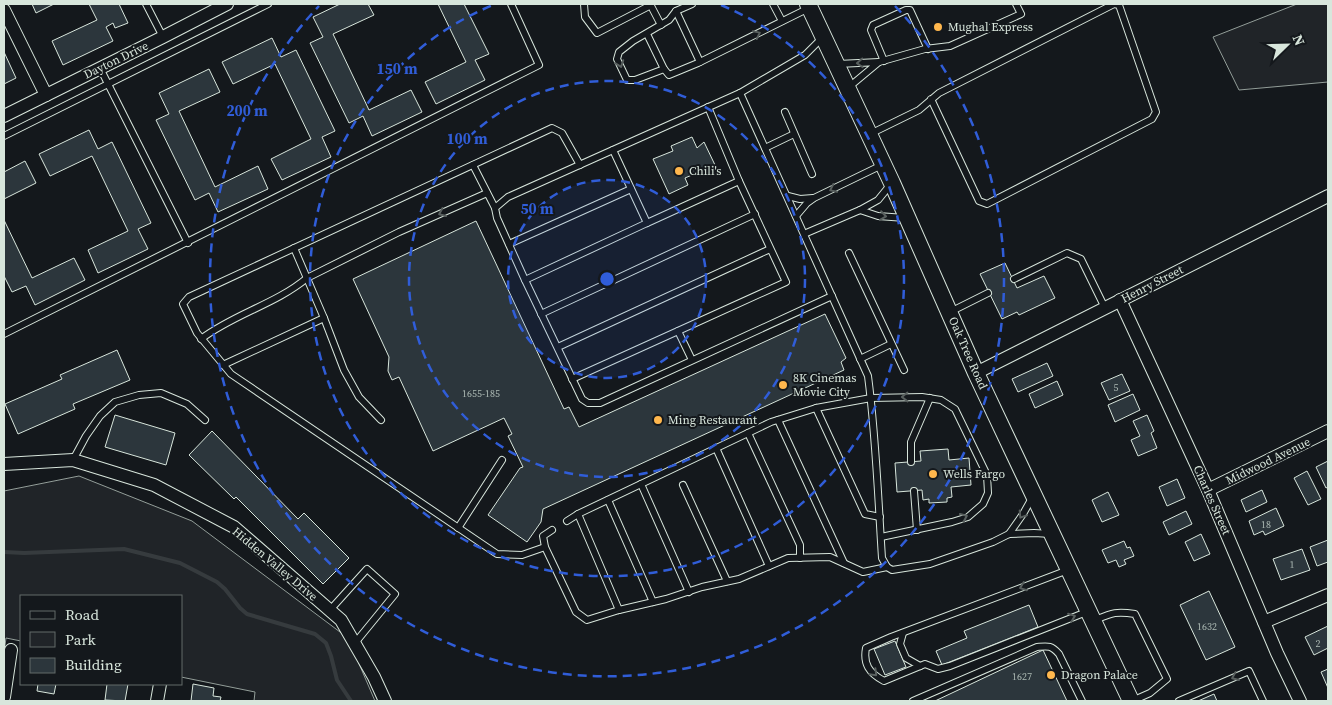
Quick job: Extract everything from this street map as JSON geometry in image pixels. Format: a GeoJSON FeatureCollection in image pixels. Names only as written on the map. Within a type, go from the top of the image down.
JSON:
{"type":"FeatureCollection","features":[{"type":"Feature","properties":{"kind":"main road","name":"Oak Tree Road"},"geometry":{"type":"LineString","coordinates":[[809,5],[892,183],[976,373],[1131,701]]}},
{"type":"Feature","properties":{"kind":"street","name":"Dayton Drive"},"geometry":{"type":"LineString","coordinates":[[4,116],[227,4]]}},
{"type":"Feature","properties":{"kind":"street"},"geometry":{"type":"LineString","coordinates":[[4,10],[46,95]]}},
{"type":"Feature","properties":{"kind":"street","name":"Henry Street"},"geometry":{"type":"LineString","coordinates":[[976,373],[1328,196]]}},
{"type":"Feature","properties":{"kind":"street","name":"Charles Street"},"geometry":{"type":"LineString","coordinates":[[1120,300],[1208,490],[1300,701]]}},
{"type":"Feature","properties":{"kind":"street","name":"Midwood Avenue"},"geometry":{"type":"LineString","coordinates":[[1208,490],[1328,431]]}},
{"type":"Feature","properties":{"kind":"street","name":"Hidden Valley Drive"},"geometry":{"type":"LineString","coordinates":[[4,464],[73,460],[154,485],[234,527],[341,620],[374,677],[385,701]]}},
{"type":"Feature","properties":{"kind":"street"},"geometry":{"type":"LineString","coordinates":[[1264,622],[1328,595]]}},
{"type":"Feature","properties":{"kind":"street"},"geometry":{"type":"LineString","coordinates":[[4,697],[11,650]]}},
{"type":"Feature","properties":{"kind":"street"},"geometry":{"type":"LineString","coordinates":[[157,701],[160,685]]}},
{"type":"Feature","properties":{"kind":"lane"},"geometry":{"type":"LineString","coordinates":[[146,4],[163,37]]}},
{"type":"Feature","properties":{"kind":"lane"},"geometry":{"type":"LineString","coordinates":[[4,136],[268,4]]}},
{"type":"Feature","properties":{"kind":"lane"},"geometry":{"type":"LineString","coordinates":[[4,334],[538,65],[511,4]]}},
{"type":"Feature","properties":{"kind":"lane"},"geometry":{"type":"LineString","coordinates":[[584,4],[585,17],[597,33],[650,4],[661,25]]}},
{"type":"Feature","properties":{"kind":"lane"},"geometry":{"type":"LineString","coordinates":[[664,68],[635,80],[627,80],[617,59],[619,52],[633,41],[661,25],[676,12],[692,4]]}},
{"type":"Feature","properties":{"kind":"lane"},"geometry":{"type":"LineString","coordinates":[[773,4],[782,21]]}},
{"type":"Feature","properties":{"kind":"lane"},"geometry":{"type":"LineString","coordinates":[[837,64],[881,61],[928,49],[950,46],[1021,14],[1016,4]]}},
{"type":"Feature","properties":{"kind":"lane"},"geometry":{"type":"LineString","coordinates":[[869,134],[919,110],[939,93],[1114,4],[1119,5],[1156,112],[1152,119],[987,204],[979,201],[931,100]]}},
{"type":"Feature","properties":{"kind":"lane"},"geometry":{"type":"LineString","coordinates":[[647,34],[669,75],[700,62],[782,21],[809,5]]}},
{"type":"Feature","properties":{"kind":"lane"},"geometry":{"type":"LineString","coordinates":[[881,61],[871,30],[873,25],[906,10],[910,10],[928,49]]}},
{"type":"Feature","properties":{"kind":"lane"},"geometry":{"type":"LineString","coordinates":[[676,12],[700,62]]}},
{"type":"Feature","properties":{"kind":"lane"},"geometry":{"type":"LineString","coordinates":[[495,208],[508,196],[740,93],[805,54],[824,36]]}},
{"type":"Feature","properties":{"kind":"lane"},"geometry":{"type":"LineString","coordinates":[[848,88],[881,61]]}},
{"type":"Feature","properties":{"kind":"lane"},"geometry":{"type":"LineString","coordinates":[[100,68],[188,242]]}},
{"type":"Feature","properties":{"kind":"lane"},"geometry":{"type":"LineString","coordinates":[[740,93],[868,376],[882,558],[887,567],[892,570],[930,564],[993,542],[1009,534],[1052,534]]}},
{"type":"Feature","properties":{"kind":"lane"},"geometry":{"type":"LineString","coordinates":[[572,378],[786,282],[739,181],[708,107]]}},
{"type":"Feature","properties":{"kind":"lane"},"geometry":{"type":"LineString","coordinates":[[785,112],[812,174]]}},
{"type":"Feature","properties":{"kind":"lane"},"geometry":{"type":"LineString","coordinates":[[546,547],[522,555],[497,554],[458,528],[231,374],[197,334],[183,304],[189,297],[552,128],[562,133],[580,164]]}},
{"type":"Feature","properties":{"kind":"lane"},"geometry":{"type":"LineString","coordinates":[[766,148],[794,134]]}},
{"type":"Feature","properties":{"kind":"lane"},"geometry":{"type":"LineString","coordinates":[[613,150],[647,223]]}},
{"type":"Feature","properties":{"kind":"lane"},"geometry":{"type":"LineString","coordinates":[[796,216],[814,198],[883,164]]}},
{"type":"Feature","properties":{"kind":"lane"},"geometry":{"type":"LineString","coordinates":[[473,165],[495,208],[496,218],[541,314],[582,399],[588,404],[600,403],[832,296]]}},
{"type":"Feature","properties":{"kind":"lane"},"geometry":{"type":"LineString","coordinates":[[525,280],[739,181]]}},
{"type":"Feature","properties":{"kind":"lane"},"geometry":{"type":"LineString","coordinates":[[804,234],[860,210],[878,200],[892,183]]}},
{"type":"Feature","properties":{"kind":"lane"},"geometry":{"type":"LineString","coordinates":[[509,244],[631,189]]}},
{"type":"Feature","properties":{"kind":"lane"},"geometry":{"type":"LineString","coordinates":[[202,339],[214,330],[286,293],[307,278],[399,232],[487,193]]}},
{"type":"Feature","properties":{"kind":"lane"},"geometry":{"type":"LineString","coordinates":[[788,196],[800,199],[814,198]]}},
{"type":"Feature","properties":{"kind":"lane"},"geometry":{"type":"LineString","coordinates":[[860,210],[878,216],[907,218]]}},
{"type":"Feature","properties":{"kind":"lane"},"geometry":{"type":"LineString","coordinates":[[541,314],[755,214]]}},
{"type":"Feature","properties":{"kind":"lane"},"geometry":{"type":"LineString","coordinates":[[294,248],[344,370],[359,397],[381,420]]}},
{"type":"Feature","properties":{"kind":"lane"},"geometry":{"type":"LineString","coordinates":[[558,347],[770,249]]}},
{"type":"Feature","properties":{"kind":"lane"},"geometry":{"type":"LineString","coordinates":[[849,253],[904,370]]}},
{"type":"Feature","properties":{"kind":"lane"},"geometry":{"type":"LineString","coordinates":[[1014,280],[1067,253],[1081,259],[1105,308]]}},
{"type":"Feature","properties":{"kind":"lane"},"geometry":{"type":"LineString","coordinates":[[949,313],[988,293]]}},
{"type":"Feature","properties":{"kind":"lane"},"geometry":{"type":"LineString","coordinates":[[223,365],[324,318]]}},
{"type":"Feature","properties":{"kind":"lane"},"geometry":{"type":"LineString","coordinates":[[678,331],[692,360]]}},
{"type":"Feature","properties":{"kind":"lane"},"geometry":{"type":"LineString","coordinates":[[860,358],[891,344]]}},
{"type":"Feature","properties":{"kind":"lane"},"geometry":{"type":"LineString","coordinates":[[73,460],[100,416],[115,402],[139,395],[160,393],[187,404],[205,420]]}},
{"type":"Feature","properties":{"kind":"lane"},"geometry":{"type":"LineString","coordinates":[[567,521],[578,514],[778,420],[816,408],[871,398],[922,397],[941,400],[955,409],[987,475],[988,493],[983,504],[968,517],[880,537]]}},
{"type":"Feature","properties":{"kind":"lane"},"geometry":{"type":"LineString","coordinates":[[911,462],[911,442],[930,398]]}},
{"type":"Feature","properties":{"kind":"lane"},"geometry":{"type":"LineString","coordinates":[[816,408],[865,514],[880,517]]}},
{"type":"Feature","properties":{"kind":"lane"},"geometry":{"type":"LineString","coordinates":[[778,420],[844,563]]}},
{"type":"Feature","properties":{"kind":"lane"},"geometry":{"type":"LineString","coordinates":[[748,433],[800,545],[800,558]]}},
{"type":"Feature","properties":{"kind":"lane"},"geometry":{"type":"LineString","coordinates":[[716,448],[769,566]]}},
{"type":"Feature","properties":{"kind":"lane"},"geometry":{"type":"LineString","coordinates":[[458,528],[502,460]]}},
{"type":"Feature","properties":{"kind":"lane"},"geometry":{"type":"LineString","coordinates":[[641,484],[689,592]]}},
{"type":"Feature","properties":{"kind":"lane"},"geometry":{"type":"LineString","coordinates":[[683,485],[728,581]]}},
{"type":"Feature","properties":{"kind":"lane"},"geometry":{"type":"LineString","coordinates":[[914,491],[917,530]]}},
{"type":"Feature","properties":{"kind":"lane"},"geometry":{"type":"LineString","coordinates":[[1009,534],[1023,514],[1033,494]]}},
{"type":"Feature","properties":{"kind":"lane"},"geometry":{"type":"LineString","coordinates":[[608,500],[653,602]]}},
{"type":"Feature","properties":{"kind":"lane"},"geometry":{"type":"LineString","coordinates":[[578,514],[619,610]]}},
{"type":"Feature","properties":{"kind":"lane"},"geometry":{"type":"LineString","coordinates":[[552,530],[543,536],[546,547],[576,612],[587,620],[739,578],[788,558],[830,557],[863,572],[887,567]]}},
{"type":"Feature","properties":{"kind":"lane"},"geometry":{"type":"LineString","coordinates":[[330,610],[367,568],[395,594],[355,643]]}},
{"type":"Feature","properties":{"kind":"lane"},"geometry":{"type":"LineString","coordinates":[[1069,569],[866,648],[866,662],[875,676],[884,681],[925,664],[938,669],[950,666],[1091,616],[1122,612],[1135,614],[1167,678],[1150,693],[1131,701]]}},
{"type":"Feature","properties":{"kind":"lane"},"geometry":{"type":"LineString","coordinates":[[903,633],[900,644],[906,658],[920,666]]}},
{"type":"Feature","properties":{"kind":"lane"},"geometry":{"type":"LineString","coordinates":[[914,701],[1037,647],[1048,646],[1054,648],[1059,654],[1082,701]]}},
{"type":"Feature","properties":{"kind":"lane"},"geometry":{"type":"LineString","coordinates":[[1179,701],[1249,671],[1263,701]]}},
{"type":"Feature","properties":{"kind":"green space"},"geometry":{"type":"Polygon","coordinates":[[[1297,4],[1328,4],[1328,82],[1239,90],[1213,37],[1297,4]]]}},
{"type":"Feature","properties":{"kind":"green space"},"geometry":{"type":"Polygon","coordinates":[[[79,476],[192,521],[348,638],[375,701],[254,701],[255,692],[182,677],[182,595],[20,595],[20,641],[6,638],[4,653],[4,491],[79,476]]]}},
{"type":"Feature","properties":{"kind":"building"},"geometry":{"type":"Polygon","coordinates":[[[32,4],[54,4],[36,13],[32,4]]]}},
{"type":"Feature","properties":{"kind":"building"},"geometry":{"type":"Polygon","coordinates":[[[89,4],[119,4],[128,23],[115,28],[113,23],[106,27],[113,41],[63,65],[52,41],[97,20],[89,4]]]}},
{"type":"Feature","properties":{"kind":"building"},"geometry":{"type":"Polygon","coordinates":[[[340,4],[368,4],[374,15],[333,34],[369,110],[411,90],[422,112],[372,136],[363,116],[349,123],[310,43],[323,37],[313,17],[340,4]]]}},
{"type":"Feature","properties":{"kind":"building"},"geometry":{"type":"Polygon","coordinates":[[[438,4],[464,4],[489,54],[475,60],[485,80],[436,104],[425,82],[466,62],[438,4]]]}},
{"type":"Feature","properties":{"kind":"building"},"geometry":{"type":"Polygon","coordinates":[[[272,38],[281,57],[296,50],[335,131],[322,137],[331,157],[282,180],[271,159],[311,139],[275,64],[233,84],[222,62],[272,38]]]}},
{"type":"Feature","properties":{"kind":"building"},"geometry":{"type":"Polygon","coordinates":[[[4,52],[16,78],[4,84],[4,52]]]}},
{"type":"Feature","properties":{"kind":"building"},"geometry":{"type":"Polygon","coordinates":[[[209,69],[220,92],[179,111],[215,187],[258,166],[268,189],[218,212],[209,193],[195,200],[156,120],[169,114],[159,93],[209,69]]]}},
{"type":"Feature","properties":{"kind":"building"},"geometry":{"type":"Polygon","coordinates":[[[89,130],[98,149],[112,142],[151,223],[138,229],[148,249],[98,273],[88,250],[128,231],[92,156],[50,176],[39,154],[89,130]]]}},
{"type":"Feature","properties":{"kind":"building","name":"Chili's"},"geometry":{"type":"Polygon","coordinates":[[[692,137],[697,148],[704,142],[715,165],[685,178],[688,185],[669,194],[653,159],[673,151],[671,146],[692,137]]]}},
{"type":"Feature","properties":{"kind":"building"},"geometry":{"type":"Polygon","coordinates":[[[25,161],[36,183],[4,199],[4,172],[25,161]]]}},
{"type":"Feature","properties":{"kind":"building"},"geometry":{"type":"Polygon","coordinates":[[[4,220],[32,278],[74,258],[85,280],[35,305],[26,286],[12,292],[4,276],[4,220]]]}},
{"type":"Feature","properties":{"kind":"building"},"geometry":{"type":"Polygon","coordinates":[[[476,221],[564,409],[569,407],[579,427],[825,314],[846,358],[841,362],[844,370],[543,509],[541,522],[527,542],[488,515],[520,468],[523,467],[508,436],[512,434],[504,418],[433,451],[399,377],[392,380],[388,371],[389,357],[353,279],[476,221]]]}},
{"type":"Feature","properties":{"kind":"building"},"geometry":{"type":"Polygon","coordinates":[[[1005,263],[1017,288],[1044,276],[1055,298],[1019,315],[1017,312],[1002,319],[980,274],[1005,263]]]}},
{"type":"Feature","properties":{"kind":"building"},"geometry":{"type":"Polygon","coordinates":[[[117,350],[130,380],[73,404],[75,409],[18,434],[5,404],[62,379],[60,375],[117,350]]]}},
{"type":"Feature","properties":{"kind":"building"},"geometry":{"type":"Polygon","coordinates":[[[1047,363],[1053,376],[1018,392],[1012,379],[1047,363]]]}},
{"type":"Feature","properties":{"kind":"building"},"geometry":{"type":"Polygon","coordinates":[[[1122,374],[1130,391],[1109,400],[1101,383],[1122,374]]]}},
{"type":"Feature","properties":{"kind":"building"},"geometry":{"type":"Polygon","coordinates":[[[1057,381],[1063,395],[1035,408],[1029,394],[1057,381]]]}},
{"type":"Feature","properties":{"kind":"building"},"geometry":{"type":"Polygon","coordinates":[[[1133,394],[1140,410],[1115,422],[1108,405],[1133,394]]]}},
{"type":"Feature","properties":{"kind":"building"},"geometry":{"type":"Polygon","coordinates":[[[115,415],[175,433],[166,465],[105,447],[115,415]]]}},
{"type":"Feature","properties":{"kind":"building"},"geometry":{"type":"Polygon","coordinates":[[[1147,415],[1154,431],[1151,433],[1157,448],[1138,456],[1131,440],[1140,436],[1133,421],[1147,415]]]}},
{"type":"Feature","properties":{"kind":"building"},"geometry":{"type":"Polygon","coordinates":[[[212,431],[298,519],[304,513],[349,558],[323,584],[236,497],[234,499],[189,455],[212,431]]]}},
{"type":"Feature","properties":{"kind":"building","name":"Wells Fargo"},"geometry":{"type":"Polygon","coordinates":[[[948,449],[949,460],[969,458],[971,485],[951,487],[952,497],[947,498],[947,502],[929,503],[929,499],[923,500],[922,490],[897,492],[895,463],[921,461],[920,451],[948,449]]]}},
{"type":"Feature","properties":{"kind":"building"},"geometry":{"type":"Polygon","coordinates":[[[1328,461],[1328,487],[1326,488],[1316,467],[1328,461]]]}},
{"type":"Feature","properties":{"kind":"building"},"geometry":{"type":"Polygon","coordinates":[[[1307,471],[1321,499],[1308,505],[1294,478],[1307,471]]]}},
{"type":"Feature","properties":{"kind":"building"},"geometry":{"type":"Polygon","coordinates":[[[1177,479],[1185,498],[1167,506],[1159,487],[1177,479]]]}},
{"type":"Feature","properties":{"kind":"building"},"geometry":{"type":"Polygon","coordinates":[[[1262,490],[1267,502],[1246,512],[1241,500],[1262,490]]]}},
{"type":"Feature","properties":{"kind":"building"},"geometry":{"type":"Polygon","coordinates":[[[1108,492],[1119,515],[1102,522],[1092,500],[1108,492]]]}},
{"type":"Feature","properties":{"kind":"building"},"geometry":{"type":"Polygon","coordinates":[[[1276,508],[1284,526],[1265,535],[1263,531],[1254,535],[1249,521],[1276,508]]]}},
{"type":"Feature","properties":{"kind":"building"},"geometry":{"type":"Polygon","coordinates":[[[1186,511],[1192,524],[1169,535],[1163,522],[1186,511]]]}},
{"type":"Feature","properties":{"kind":"building"},"geometry":{"type":"Polygon","coordinates":[[[1201,534],[1210,554],[1194,561],[1185,542],[1201,534]]]}},
{"type":"Feature","properties":{"kind":"building"},"geometry":{"type":"Polygon","coordinates":[[[1328,540],[1328,562],[1317,566],[1310,547],[1328,540]]]}},
{"type":"Feature","properties":{"kind":"building"},"geometry":{"type":"Polygon","coordinates":[[[1124,541],[1127,548],[1130,547],[1134,556],[1124,560],[1126,564],[1119,567],[1116,560],[1108,563],[1102,550],[1124,541]]]}},
{"type":"Feature","properties":{"kind":"building"},"geometry":{"type":"Polygon","coordinates":[[[1302,549],[1310,570],[1281,580],[1273,559],[1302,549]]]}},
{"type":"Feature","properties":{"kind":"building"},"geometry":{"type":"Polygon","coordinates":[[[1209,591],[1235,647],[1206,660],[1180,605],[1209,591]]]}},
{"type":"Feature","properties":{"kind":"building"},"geometry":{"type":"Polygon","coordinates":[[[1029,605],[1038,627],[942,665],[936,651],[967,638],[964,631],[1029,605]]]}},
{"type":"Feature","properties":{"kind":"building"},"geometry":{"type":"Polygon","coordinates":[[[1328,626],[1328,648],[1314,655],[1305,637],[1328,626]]]}},
{"type":"Feature","properties":{"kind":"building"},"geometry":{"type":"Polygon","coordinates":[[[895,641],[906,667],[885,675],[874,649],[895,641]]]}},
{"type":"Feature","properties":{"kind":"building"},"geometry":{"type":"Polygon","coordinates":[[[1043,650],[1067,701],[935,701],[1043,650]]]}},
{"type":"Feature","properties":{"kind":"building"},"geometry":{"type":"Polygon","coordinates":[[[1328,669],[1328,688],[1321,672],[1328,669]]]}},
{"type":"Feature","properties":{"kind":"building"},"geometry":{"type":"Polygon","coordinates":[[[193,684],[214,688],[213,696],[221,697],[220,701],[191,701],[193,684]]]}},
{"type":"Feature","properties":{"kind":"building"},"geometry":{"type":"Polygon","coordinates":[[[38,685],[56,685],[54,694],[37,691],[38,685]]]}},
{"type":"Feature","properties":{"kind":"building"},"geometry":{"type":"Polygon","coordinates":[[[107,685],[128,685],[125,701],[105,700],[107,685]]]}},
{"type":"Feature","properties":{"kind":"building"},"geometry":{"type":"Polygon","coordinates":[[[1214,694],[1217,701],[1198,701],[1214,694]]]}},
{"type":"Feature","properties":{"kind":"waterway"},"geometry":{"type":"LineString","coordinates":[[4,552],[124,549],[180,563],[217,582],[247,614],[315,634],[326,643],[337,680],[351,701]]}},
{"type":"Feature","properties":{"kind":"place","name":"Mughal Express"},"geometry":{"type":"Point","coordinates":[938,27]}},
{"type":"Feature","properties":{"kind":"place","name":"Chili's"},"geometry":{"type":"Point","coordinates":[679,171]}},
{"type":"Feature","properties":{"kind":"place","name":"8K Cinemas Movie City"},"geometry":{"type":"Point","coordinates":[783,385]}},
{"type":"Feature","properties":{"kind":"place","name":"Ming Restaurant"},"geometry":{"type":"Point","coordinates":[658,420]}},
{"type":"Feature","properties":{"kind":"place","name":"Wells Fargo"},"geometry":{"type":"Point","coordinates":[933,474]}},
{"type":"Feature","properties":{"kind":"place","name":"Dragon Palace"},"geometry":{"type":"Point","coordinates":[1051,675]}}]}
